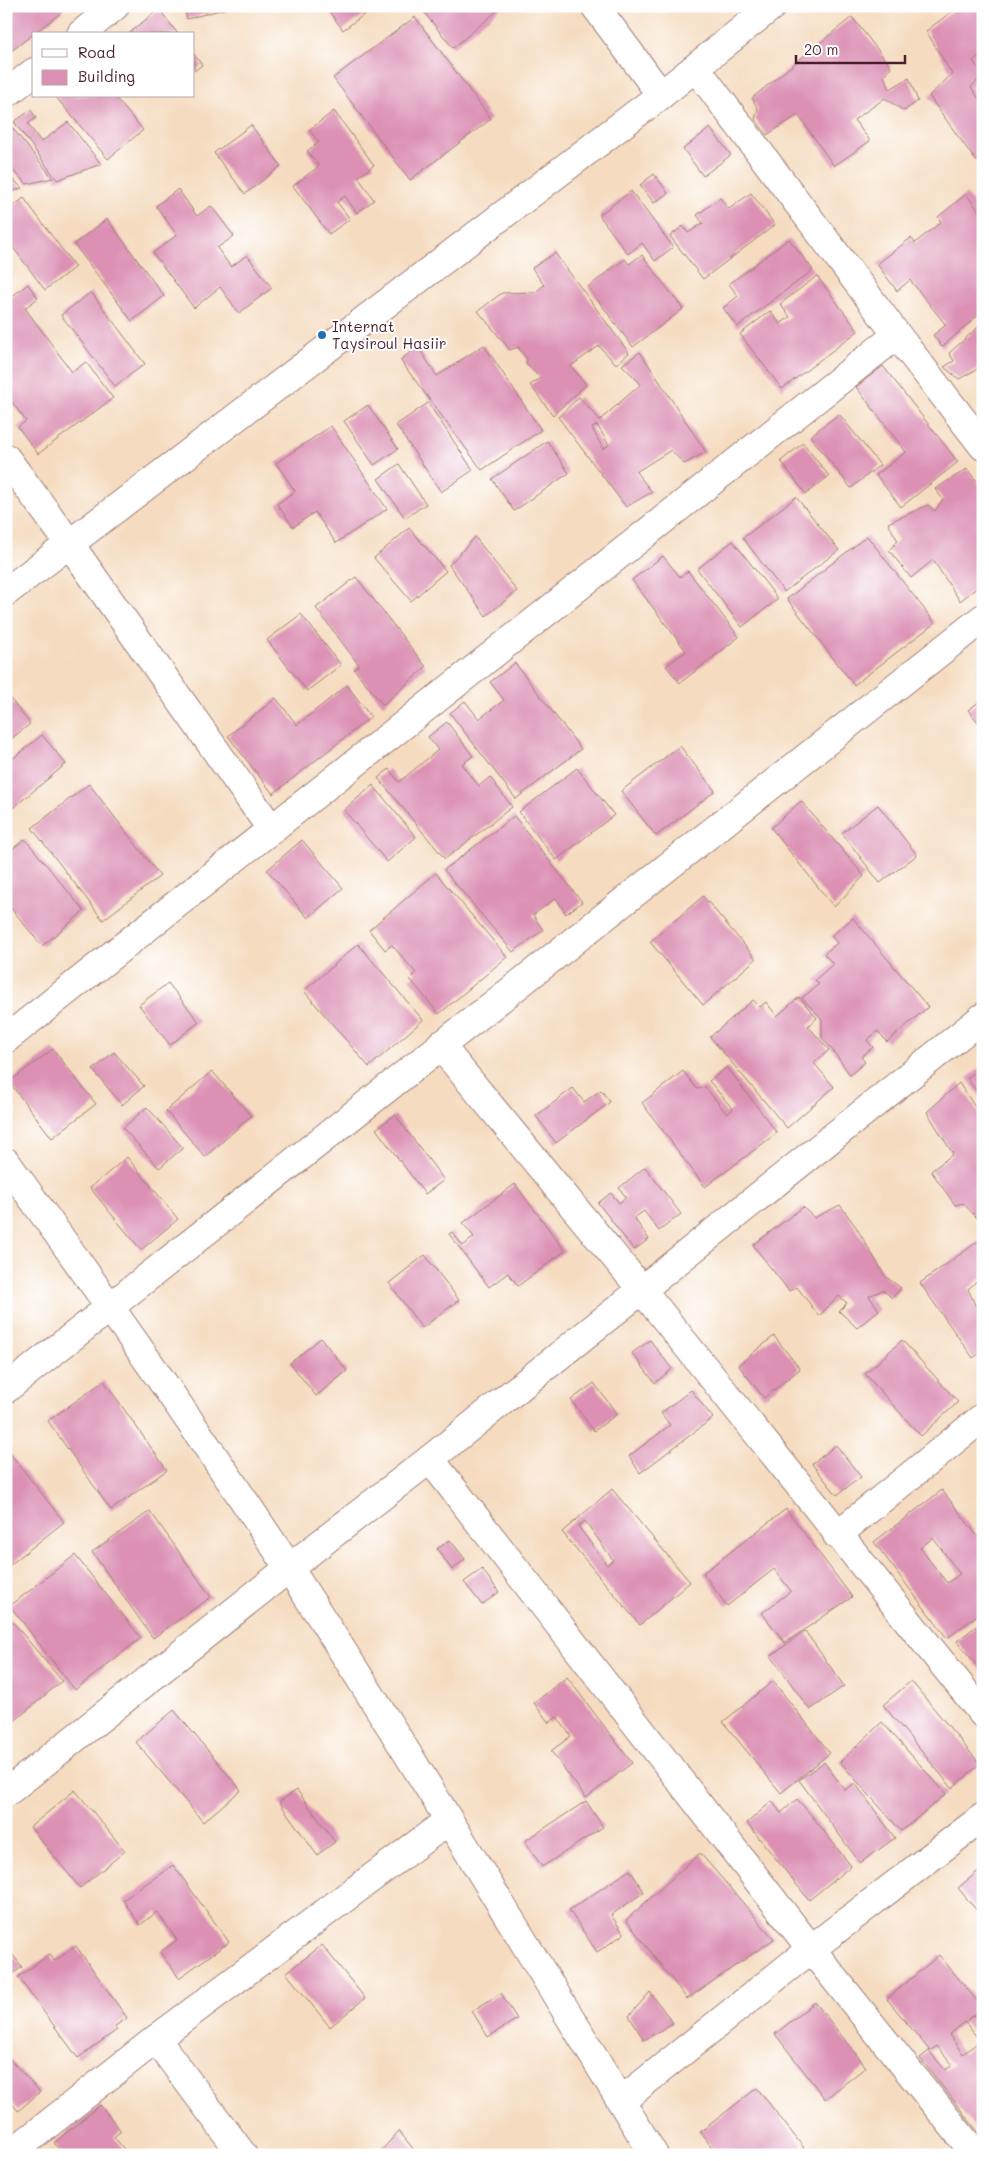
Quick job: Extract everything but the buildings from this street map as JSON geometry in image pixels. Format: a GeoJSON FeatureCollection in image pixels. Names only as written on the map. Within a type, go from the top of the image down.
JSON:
{"type":"FeatureCollection","features":[{"type":"Feature","properties":{"kind":"street"},"geometry":{"type":"LineString","coordinates":[[83,32],[115,6]]}},
{"type":"Feature","properties":{"kind":"street"},"geometry":{"type":"LineString","coordinates":[[595,6],[661,95]]}},
{"type":"Feature","properties":{"kind":"street"},"geometry":{"type":"LineString","coordinates":[[6,592],[661,95],[772,6]]}},
{"type":"Feature","properties":{"kind":"street"},"geometry":{"type":"LineString","coordinates":[[696,68],[897,336],[983,446]]}},
{"type":"Feature","properties":{"kind":"street"},"geometry":{"type":"LineString","coordinates":[[6,94],[32,74]]}},
{"type":"Feature","properties":{"kind":"street"},"geometry":{"type":"LineString","coordinates":[[6,1039],[897,336]]}},
{"type":"Feature","properties":{"kind":"street"},"geometry":{"type":"LineString","coordinates":[[6,458],[69,543],[272,830]]}},
{"type":"Feature","properties":{"kind":"street"},"geometry":{"type":"LineString","coordinates":[[6,1389],[983,618]]}},
{"type":"Feature","properties":{"kind":"street"},"geometry":{"type":"LineString","coordinates":[[6,1793],[289,1568],[430,1459],[983,1017]]}},
{"type":"Feature","properties":{"kind":"street"},"geometry":{"type":"LineString","coordinates":[[440,1045],[642,1290],[837,1535],[983,1714]]}},
{"type":"Feature","properties":{"kind":"street"},"geometry":{"type":"LineString","coordinates":[[6,1162],[111,1307],[289,1568],[654,2155]]}},
{"type":"Feature","properties":{"kind":"street"},"geometry":{"type":"LineString","coordinates":[[837,1535],[983,1417]]}},
{"type":"Feature","properties":{"kind":"street"},"geometry":{"type":"LineString","coordinates":[[430,1459],[811,1950],[976,2155]]}},
{"type":"Feature","properties":{"kind":"street"},"geometry":{"type":"LineString","coordinates":[[621,2101],[811,1950],[983,1817]]}},
{"type":"Feature","properties":{"kind":"street"},"geometry":{"type":"LineString","coordinates":[[9,2155],[156,2039],[448,1821]]}},
{"type":"Feature","properties":{"kind":"street"},"geometry":{"type":"LineString","coordinates":[[156,2039],[244,2155]]}},
{"type":"Feature","properties":{"kind":"place","name":"Internat Taysiroul Hasiir"},"geometry":{"type":"Point","coordinates":[322,335]}}]}
